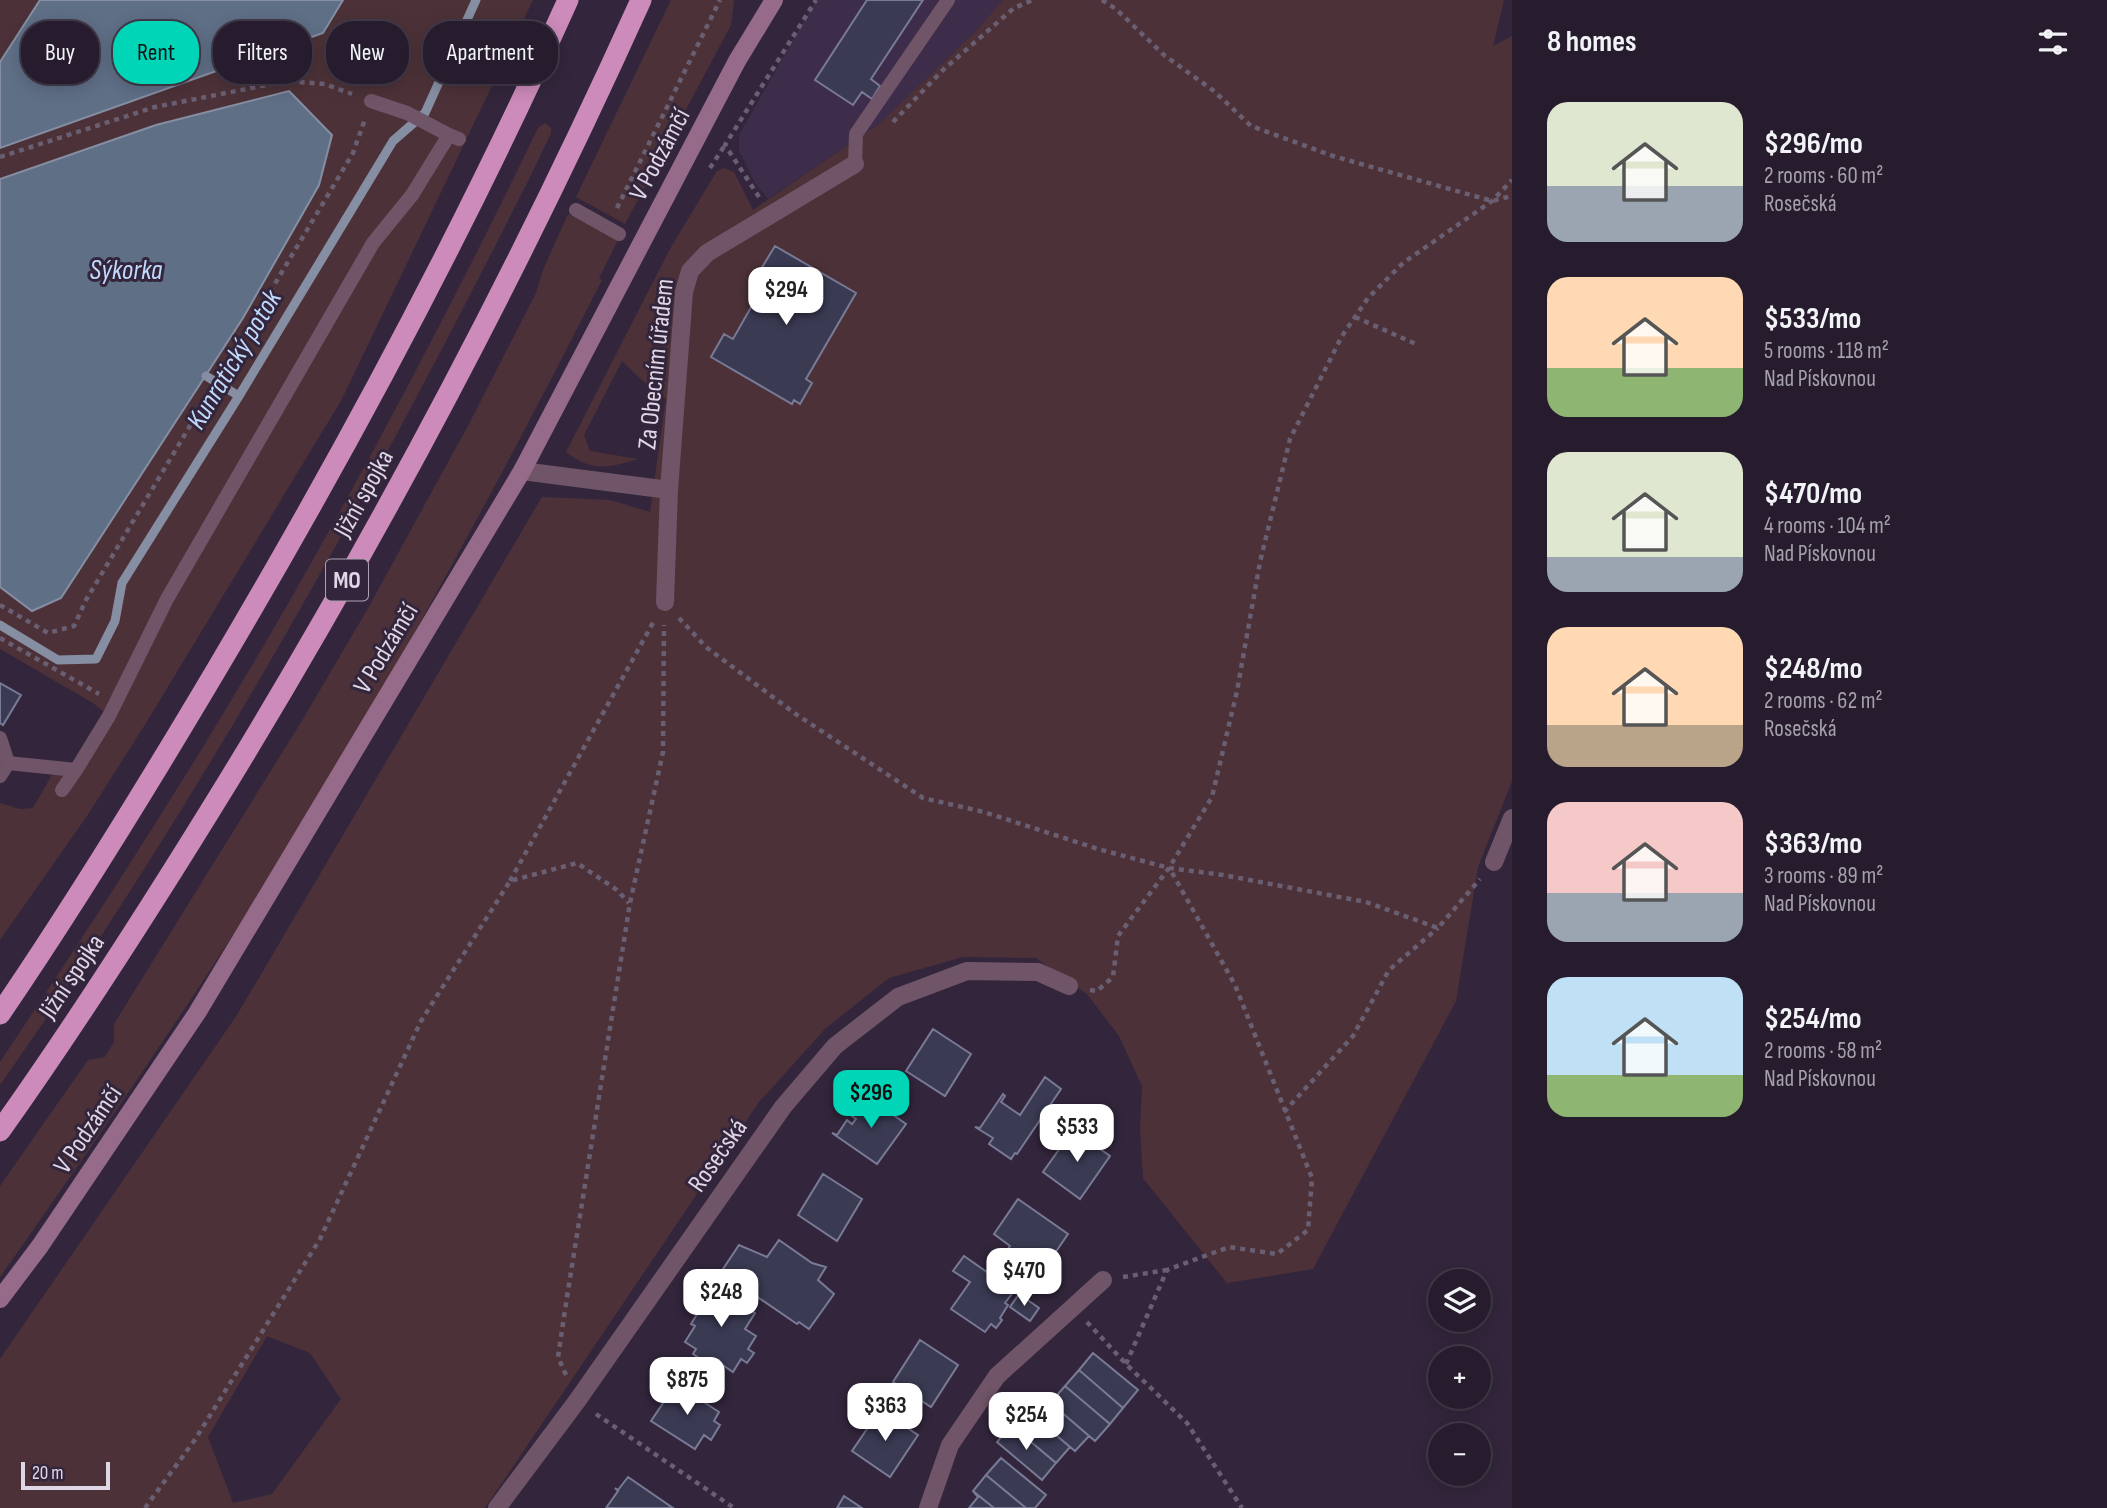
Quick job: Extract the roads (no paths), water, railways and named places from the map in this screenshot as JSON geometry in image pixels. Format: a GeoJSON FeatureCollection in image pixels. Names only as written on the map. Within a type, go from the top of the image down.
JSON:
{"type":"FeatureCollection","features":[{"type":"Feature","properties":{"kind":"highway","name":"Jižní spojka"},"geometry":{"type":"LineString","coordinates":[[0,1014],[168,751],[314,502],[364,412],[503,144],[568,0]]}},
{"type":"Feature","properties":{"kind":"highway","name":"Jižní spojka"},"geometry":{"type":"LineString","coordinates":[[0,1131],[184,854],[344,586],[506,284],[641,0]]}},
{"type":"Feature","properties":{"kind":"street","name":"V Podzámčí"},"geometry":{"type":"LineString","coordinates":[[0,1299],[40,1246],[197,1013],[522,471],[737,61],[774,0]]}},
{"type":"Feature","properties":{"kind":"street","name":"Za Obecním úřadem"},"geometry":{"type":"LineString","coordinates":[[665,602],[669,490],[687,270],[707,253],[855,164]]}},
{"type":"Feature","properties":{"kind":"street","name":"Za Obecním úřadem"},"geometry":{"type":"LineString","coordinates":[[522,471],[669,490]]}},
{"type":"Feature","properties":{"kind":"street"},"geometry":{"type":"LineString","coordinates":[[1494,862],[1512,818]]}},
{"type":"Feature","properties":{"kind":"street","name":"Rosečská"},"geometry":{"type":"LineString","coordinates":[[497,1508],[577,1401],[783,1107],[835,1046],[898,997],[967,971],[1038,972],[1069,986]]}},
{"type":"Feature","properties":{"kind":"street"},"geometry":{"type":"LineString","coordinates":[[928,1508],[950,1445],[997,1376],[1103,1280]]}},
{"type":"Feature","properties":{"kind":"lane"},"geometry":{"type":"LineString","coordinates":[[855,164],[856,134],[948,0]]}},
{"type":"Feature","properties":{"kind":"lane"},"geometry":{"type":"LineString","coordinates":[[62,790],[115,703],[167,599],[373,243],[454,137],[407,113],[371,101]]}},
{"type":"Feature","properties":{"kind":"lane"},"geometry":{"type":"LineString","coordinates":[[576,210],[613,231]]}},
{"type":"Feature","properties":{"kind":"lane"},"geometry":{"type":"LineString","coordinates":[[0,737],[8,763],[0,776]]}},
{"type":"Feature","properties":{"kind":"lane"},"geometry":{"type":"LineString","coordinates":[[8,763],[76,770]]}},
{"type":"Feature","properties":{"kind":"water"},"geometry":{"type":"Polygon","coordinates":[[[40,0],[343,0],[330,21],[326,21],[323,33],[312,37],[312,21],[213,21],[213,72],[199,77],[199,21],[113,21],[113,84],[180,84],[0,148],[0,62],[21,29],[21,84],[99,84],[99,21],[26,21],[40,0]]]}},
{"type":"Feature","properties":{"kind":"water","name":"Sýkorka"},"geometry":{"type":"Polygon","coordinates":[[[289,91],[332,135],[319,185],[243,318],[61,598],[32,611],[0,587],[0,179],[156,125],[289,91]]]}},
{"type":"Feature","properties":{"kind":"waterway","name":"Kunratický potok"},"geometry":{"type":"LineString","coordinates":[[0,625],[58,660],[96,659],[115,621],[122,583],[393,141],[425,113],[476,0]]}},
{"type":"Feature","properties":{"kind":"waterway"},"geometry":{"type":"LineString","coordinates":[[206,376],[239,396]]}}]}
